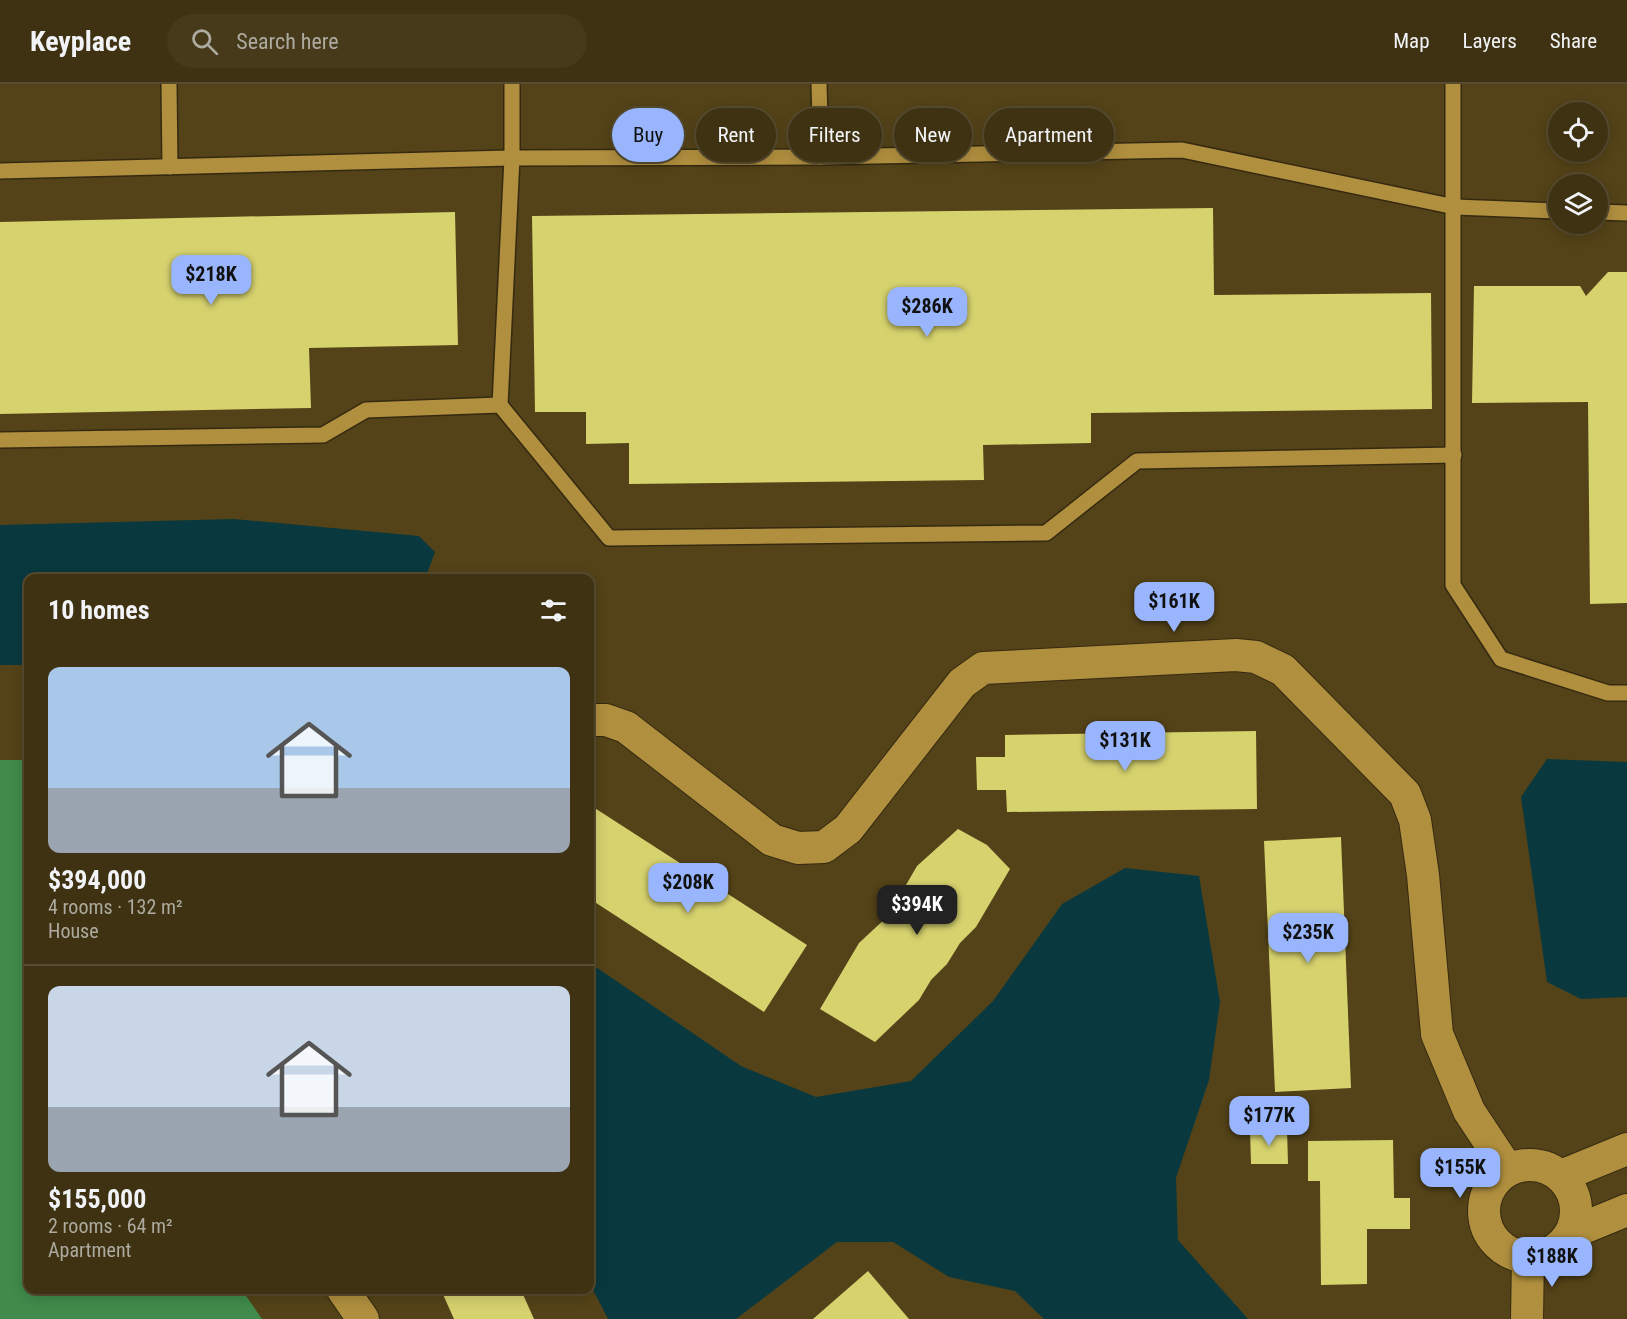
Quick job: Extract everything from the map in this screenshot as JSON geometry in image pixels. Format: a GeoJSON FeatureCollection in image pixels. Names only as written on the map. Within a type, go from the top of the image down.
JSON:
{"type":"FeatureCollection","features":[{"type":"Feature","properties":{"kind":"street"},"geometry":{"type":"LineString","coordinates":[[594,720],[606,720],[626,727],[772,840],[798,848],[824,847],[848,829],[962,683],[983,668],[1236,655],[1256,657],[1283,670],[1405,794],[1415,820],[1423,875],[1437,1034],[1469,1112],[1508,1170]]}},
{"type":"Feature","properties":{"kind":"street"},"geometry":{"type":"LineString","coordinates":[[1561,1176],[1627,1149]]}},
{"type":"Feature","properties":{"kind":"street"},"geometry":{"type":"LineString","coordinates":[[1571,1233],[1577,1218],[1576,1203],[1571,1188],[1550,1168],[1536,1164],[1521,1165],[1508,1170],[1496,1179],[1488,1191],[1484,1205],[1485,1221],[1491,1234],[1500,1246],[1528,1257],[1541,1256],[1553,1251],[1571,1233],[1627,1210]]}},
{"type":"Feature","properties":{"kind":"street"},"geometry":{"type":"LineString","coordinates":[[1527,1319],[1528,1257]]}},
{"type":"Feature","properties":{"kind":"street"},"geometry":{"type":"LineString","coordinates":[[346,1294],[363,1319]]}},
{"type":"Feature","properties":{"kind":"lane"},"geometry":{"type":"LineString","coordinates":[[169,84],[170,167]]}},
{"type":"Feature","properties":{"kind":"lane"},"geometry":{"type":"LineString","coordinates":[[512,84],[512,158],[500,405],[609,538],[1046,533],[1137,461],[1454,454]]}},
{"type":"Feature","properties":{"kind":"lane"},"geometry":{"type":"LineString","coordinates":[[819,84],[820,108]]}},
{"type":"Feature","properties":{"kind":"lane"},"geometry":{"type":"LineString","coordinates":[[1454,84],[1453,585],[1501,659],[1608,693],[1627,693]]}},
{"type":"Feature","properties":{"kind":"lane"},"geometry":{"type":"LineString","coordinates":[[882,156],[1182,150],[1455,207],[1548,211]]}},
{"type":"Feature","properties":{"kind":"lane"},"geometry":{"type":"LineString","coordinates":[[0,171],[512,158],[788,157]]}},
{"type":"Feature","properties":{"kind":"lane"},"geometry":{"type":"LineString","coordinates":[[1608,212],[1627,213]]}},
{"type":"Feature","properties":{"kind":"lane"},"geometry":{"type":"LineString","coordinates":[[0,440],[323,435],[366,410],[500,405]]}},
{"type":"Feature","properties":{"kind":"green space"},"geometry":{"type":"Polygon","coordinates":[[[0,760],[24,760],[24,1294],[245,1294],[262,1319],[0,1319],[0,760]]]}},
{"type":"Feature","properties":{"kind":"water"},"geometry":{"type":"Polygon","coordinates":[[[234,519],[419,536],[435,552],[427,574],[24,574],[24,665],[0,665],[0,525],[234,519]]]}},
{"type":"Feature","properties":{"kind":"water"},"geometry":{"type":"Polygon","coordinates":[[[1547,759],[1627,762],[1627,997],[1581,999],[1547,982],[1521,797],[1547,759]]]}},
{"type":"Feature","properties":{"kind":"water"},"geometry":{"type":"Polygon","coordinates":[[[1125,868],[1199,876],[1220,1002],[1209,1080],[1176,1178],[1178,1240],[1248,1319],[1044,1319],[1015,1291],[949,1277],[893,1242],[837,1242],[736,1319],[608,1319],[594,1292],[594,966],[741,1066],[816,1097],[911,1081],[993,1001],[1062,904],[1125,868]]]}},
{"type":"Feature","properties":{"kind":"building"},"geometry":{"type":"Polygon","coordinates":[[[1213,208],[1214,295],[1431,293],[1432,409],[1091,413],[1091,443],[983,445],[984,480],[629,484],[629,443],[586,444],[586,412],[535,412],[532,216],[1213,208]]]}},
{"type":"Feature","properties":{"kind":"building"},"geometry":{"type":"Polygon","coordinates":[[[455,212],[458,345],[309,348],[311,408],[0,414],[0,222],[455,212]]]}},
{"type":"Feature","properties":{"kind":"building"},"geometry":{"type":"Polygon","coordinates":[[[1608,272],[1627,272],[1627,603],[1590,604],[1588,402],[1472,403],[1474,286],[1580,286],[1586,296],[1608,272]]]}},
{"type":"Feature","properties":{"kind":"building"},"geometry":{"type":"Polygon","coordinates":[[[1256,731],[1257,809],[1007,812],[1006,790],[977,790],[976,757],[1005,757],[1005,735],[1256,731]]]}},
{"type":"Feature","properties":{"kind":"building"},"geometry":{"type":"Polygon","coordinates":[[[594,808],[807,945],[764,1012],[594,902],[594,808]]]}},
{"type":"Feature","properties":{"kind":"building"},"geometry":{"type":"Polygon","coordinates":[[[958,829],[987,845],[1010,869],[976,927],[960,943],[947,964],[931,980],[919,1000],[875,1042],[820,1009],[859,943],[888,916],[917,866],[958,829]]]}},
{"type":"Feature","properties":{"kind":"building"},"geometry":{"type":"Polygon","coordinates":[[[1341,837],[1351,1088],[1275,1092],[1264,841],[1341,837]]]}},
{"type":"Feature","properties":{"kind":"building"},"geometry":{"type":"Polygon","coordinates":[[[1287,1129],[1288,1164],[1251,1164],[1250,1130],[1287,1129]]]}},
{"type":"Feature","properties":{"kind":"building"},"geometry":{"type":"Polygon","coordinates":[[[1393,1140],[1394,1198],[1410,1198],[1410,1229],[1367,1229],[1367,1284],[1321,1285],[1320,1181],[1308,1181],[1308,1141],[1393,1140]]]}},
{"type":"Feature","properties":{"kind":"building"},"geometry":{"type":"Polygon","coordinates":[[[868,1271],[909,1319],[813,1319],[868,1271]]]}},
{"type":"Feature","properties":{"kind":"building"},"geometry":{"type":"Polygon","coordinates":[[[443,1294],[523,1294],[534,1319],[454,1319],[443,1294]]]}}]}
